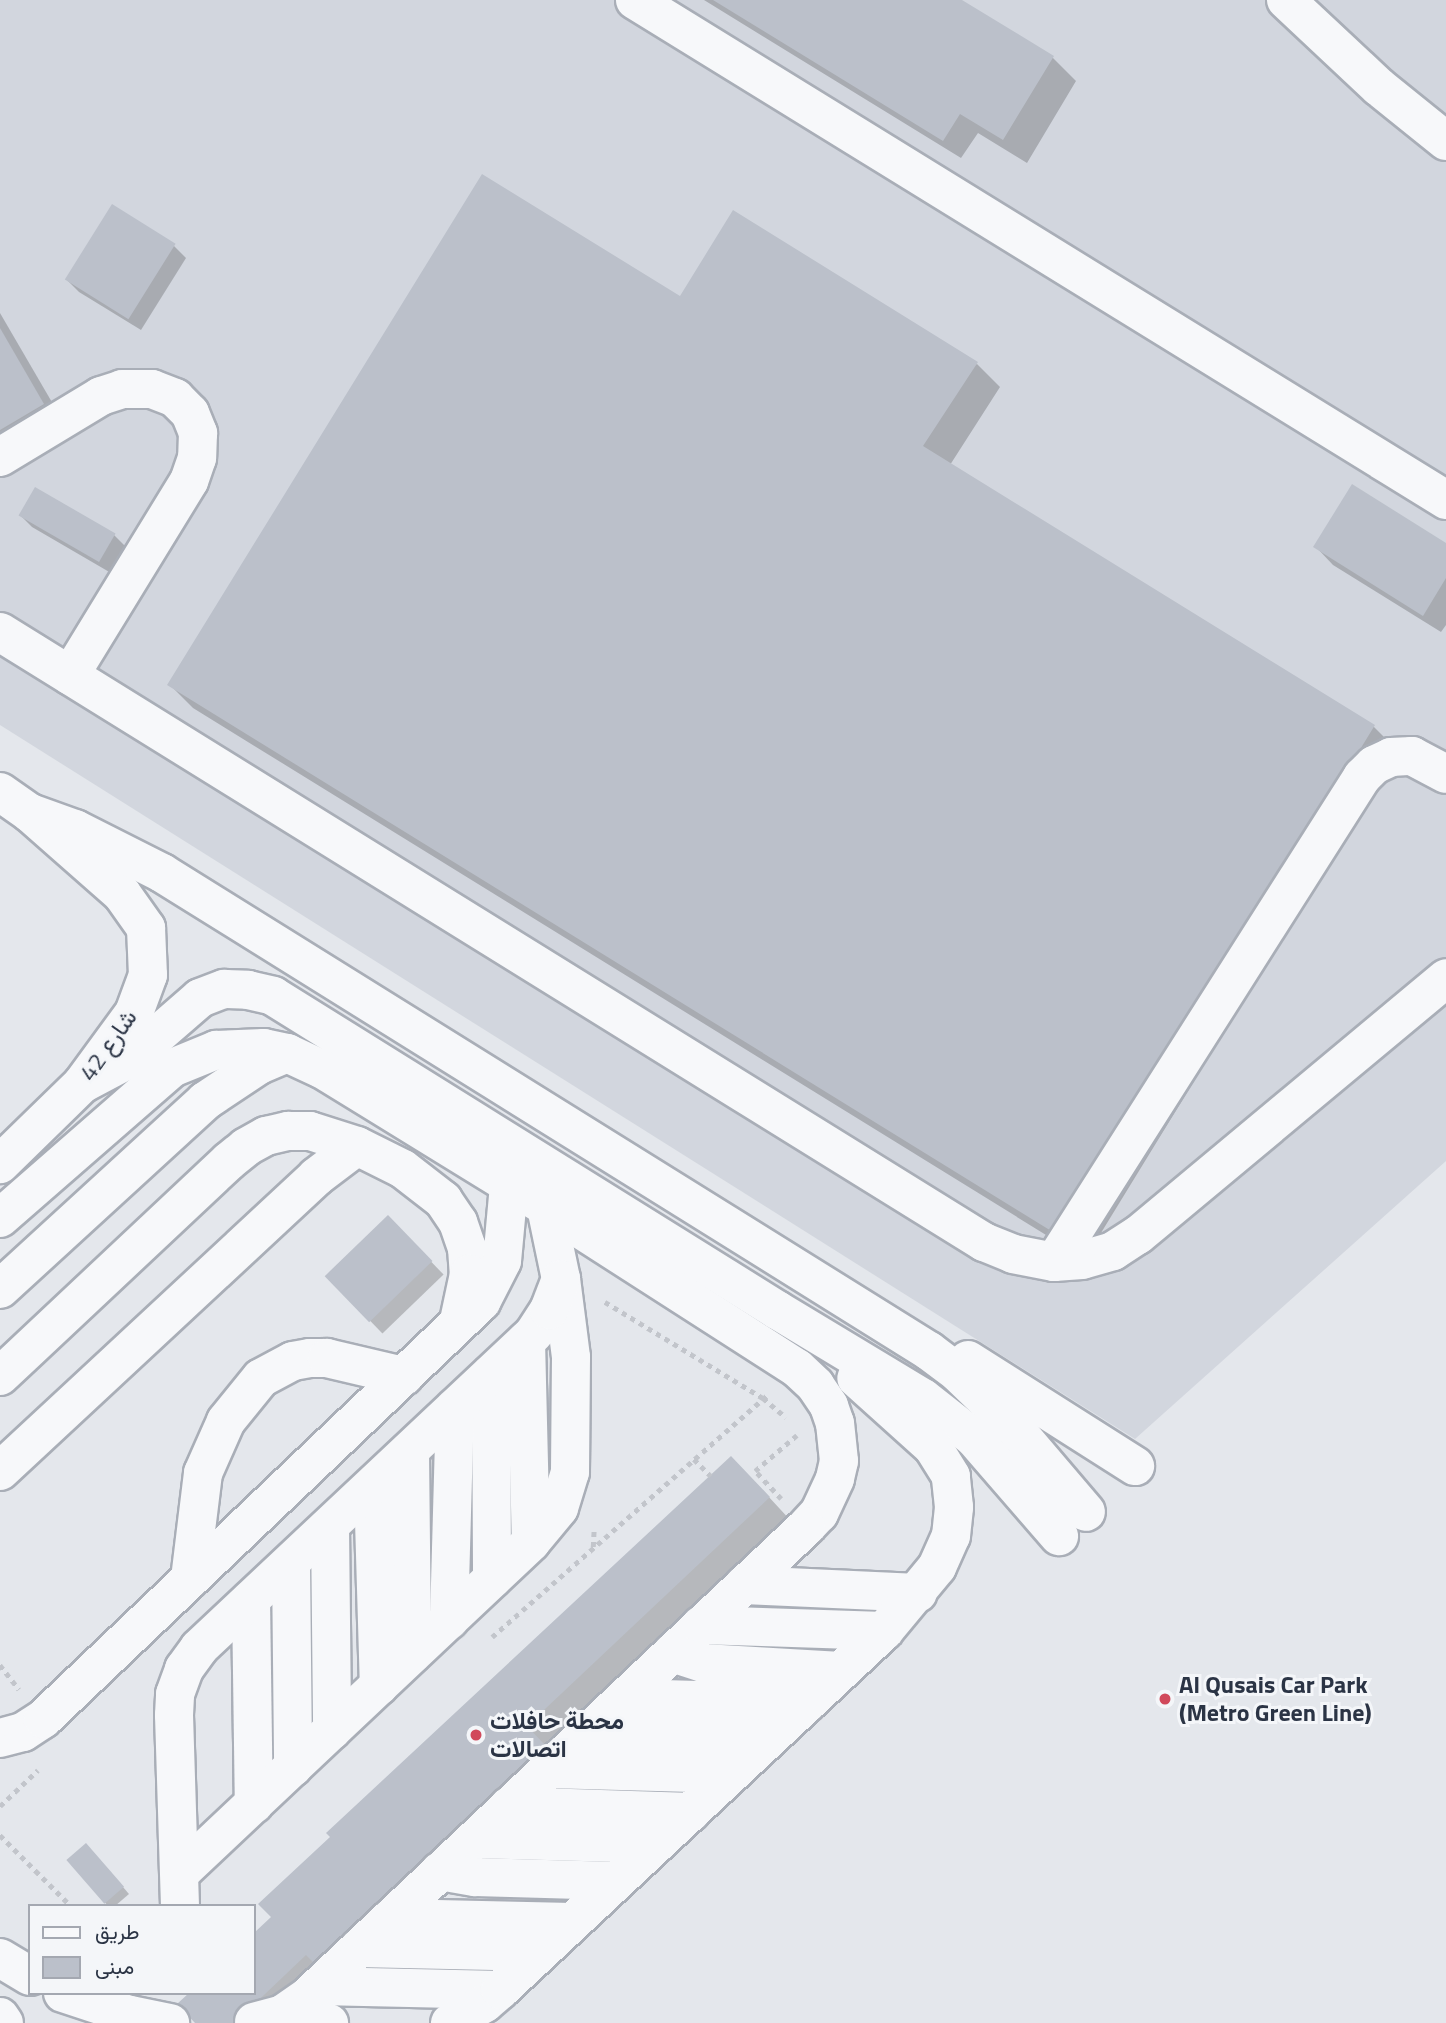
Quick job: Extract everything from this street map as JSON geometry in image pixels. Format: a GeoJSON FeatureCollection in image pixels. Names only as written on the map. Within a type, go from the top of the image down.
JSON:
{"type":"FeatureCollection","features":[{"type":"Feature","properties":{"kind":"street"},"geometry":{"type":"LineString","coordinates":[[635,0],[1446,500]]}},
{"type":"Feature","properties":{"kind":"street"},"geometry":{"type":"LineString","coordinates":[[1286,0],[1379,87],[1446,141]]}},
{"type":"Feature","properties":{"kind":"street"},"geometry":{"type":"LineString","coordinates":[[0,457],[101,396],[122,389],[152,389],[175,398],[190,413],[198,433],[197,458],[189,481],[70,676]]}},
{"type":"Feature","properties":{"kind":"street"},"geometry":{"type":"LineString","coordinates":[[0,632],[984,1242],[1013,1254],[1054,1262],[1082,1260],[1114,1251],[1138,1236],[1446,978]]}},
{"type":"Feature","properties":{"kind":"street"},"geometry":{"type":"LineString","coordinates":[[1054,1262],[1362,777],[1374,765],[1391,757],[1412,756],[1446,774]]}},
{"type":"Feature","properties":{"kind":"street"},"geometry":{"type":"LineString","coordinates":[[15,802],[162,873],[898,1330],[958,1373],[986,1398],[1072,1524],[996,1461],[950,1416],[272,996],[248,990],[224,989],[200,998],[131,1058],[82,1084]]}},
{"type":"Feature","properties":{"kind":"street","name":"شارع 42"},"geometry":{"type":"LineString","coordinates":[[0,1164],[82,1084],[134,1013],[148,975],[146,929],[122,894],[15,802]]}},
{"type":"Feature","properties":{"kind":"street"},"geometry":{"type":"LineString","coordinates":[[0,1218],[172,1068],[216,1050],[264,1048],[286,1053],[322,1069],[546,1207],[797,1368],[815,1385],[829,1406],[839,1442],[839,1461],[828,1497],[806,1527],[319,1986],[268,2018]]}},
{"type":"Feature","properties":{"kind":"street"},"geometry":{"type":"LineString","coordinates":[[0,1289],[205,1101],[259,1065],[286,1053]]}},
{"type":"Feature","properties":{"kind":"street"},"geometry":{"type":"LineString","coordinates":[[0,1376],[246,1147],[266,1136],[310,1131],[357,1146],[424,1182],[443,1200],[458,1222],[467,1248],[469,1274],[466,1300],[458,1324]]}},
{"type":"Feature","properties":{"kind":"street"},"geometry":{"type":"LineString","coordinates":[[0,1471],[316,1177],[357,1146]]}},
{"type":"Feature","properties":{"kind":"street"},"geometry":{"type":"LineString","coordinates":[[0,1738],[23,1732],[43,1719],[481,1302],[502,1261],[509,1186]]}},
{"type":"Feature","properties":{"kind":"street"},"geometry":{"type":"LineString","coordinates":[[180,1889],[254,1804],[531,1542],[559,1508],[570,1472],[571,1357],[561,1279],[546,1207]]}},
{"type":"Feature","properties":{"kind":"street"},"geometry":{"type":"LineString","coordinates":[[180,1889],[174,1715],[178,1681],[190,1658],[526,1341],[549,1310],[561,1279]]}},
{"type":"Feature","properties":{"kind":"street"},"geometry":{"type":"LineString","coordinates":[[450,2023],[500,1990],[691,1812],[884,1631],[937,1567],[951,1536],[954,1507],[951,1476],[933,1447],[777,1310]]}},
{"type":"Feature","properties":{"kind":"street"},"geometry":{"type":"LineString","coordinates":[[898,1330],[927,1340],[983,1368],[1135,1466]]}},
{"type":"Feature","properties":{"kind":"street"},"geometry":{"type":"LineString","coordinates":[[526,1341],[531,1542]]}},
{"type":"Feature","properties":{"kind":"street"},"geometry":{"type":"LineString","coordinates":[[190,1579],[204,1473],[226,1421],[261,1378],[293,1361],[310,1358],[327,1358],[404,1376]]}},
{"type":"Feature","properties":{"kind":"street"},"geometry":{"type":"LineString","coordinates":[[491,1374],[492,1579]]}},
{"type":"Feature","properties":{"kind":"street"},"geometry":{"type":"LineString","coordinates":[[449,1619],[455,1408]]}},
{"type":"Feature","properties":{"kind":"street"},"geometry":{"type":"LineString","coordinates":[[410,1451],[412,1654]]}},
{"type":"Feature","properties":{"kind":"street"},"geometry":{"type":"LineString","coordinates":[[373,1486],[379,1686]]}},
{"type":"Feature","properties":{"kind":"street"},"geometry":{"type":"LineString","coordinates":[[330,1526],[332,1730]]}},
{"type":"Feature","properties":{"kind":"street"},"geometry":{"type":"LineString","coordinates":[[291,1563],[293,1767]]}},
{"type":"Feature","properties":{"kind":"street"},"geometry":{"type":"LineString","coordinates":[[744,1585],[918,1593]]}},
{"type":"Feature","properties":{"kind":"street"},"geometry":{"type":"LineString","coordinates":[[251,1600],[254,1804]]}},
{"type":"Feature","properties":{"kind":"street"},"geometry":{"type":"LineString","coordinates":[[701,1625],[884,1631]]}},
{"type":"Feature","properties":{"kind":"street"},"geometry":{"type":"LineString","coordinates":[[672,1653],[703,1663],[841,1671]]}},
{"type":"Feature","properties":{"kind":"street"},"geometry":{"type":"LineString","coordinates":[[625,1698],[807,1703]]}},
{"type":"Feature","properties":{"kind":"street"},"geometry":{"type":"LineString","coordinates":[[586,1734],[768,1739]]}},
{"type":"Feature","properties":{"kind":"street"},"geometry":{"type":"LineString","coordinates":[[549,1769],[730,1774]]}},
{"type":"Feature","properties":{"kind":"street"},"geometry":{"type":"LineString","coordinates":[[509,1806],[691,1812]]}},
{"type":"Feature","properties":{"kind":"street"},"geometry":{"type":"LineString","coordinates":[[475,1839],[656,1844]]}},
{"type":"Feature","properties":{"kind":"street"},"geometry":{"type":"LineString","coordinates":[[440,1871],[475,1877],[616,1881]]}},
{"type":"Feature","properties":{"kind":"street"},"geometry":{"type":"LineString","coordinates":[[391,1918],[572,1922]]}},
{"type":"Feature","properties":{"kind":"street"},"geometry":{"type":"LineString","coordinates":[[359,1948],[540,1952]]}},
{"type":"Feature","properties":{"kind":"street"},"geometry":{"type":"LineString","coordinates":[[0,1958],[28,1975]]}},
{"type":"Feature","properties":{"kind":"street"},"geometry":{"type":"LineString","coordinates":[[319,1986],[500,1990]]}},
{"type":"Feature","properties":{"kind":"street"},"geometry":{"type":"LineString","coordinates":[[78,1999],[111,2002],[127,1995]]}},
{"type":"Feature","properties":{"kind":"street"},"geometry":{"type":"LineString","coordinates":[[78,1999],[170,2023]]}},
{"type":"Feature","properties":{"kind":"street"},"geometry":{"type":"LineString","coordinates":[[0,2017],[4,2023]]}},
{"type":"Feature","properties":{"kind":"street"},"geometry":{"type":"LineString","coordinates":[[268,2018],[329,2023]]}},
{"type":"Feature","properties":{"kind":"path"},"geometry":{"type":"LineString","coordinates":[[604,1301],[763,1398],[799,1433]]}},
{"type":"Feature","properties":{"kind":"path"},"geometry":{"type":"LineString","coordinates":[[694,1459],[711,1476]]}},
{"type":"Feature","properties":{"kind":"path"},"geometry":{"type":"LineString","coordinates":[[0,1805],[45,1762]]}},
{"type":"Feature","properties":{"kind":"path"},"geometry":{"type":"LineString","coordinates":[[0,1835],[69,1904]]}},
{"type":"Feature","properties":{"kind":"shaded area"},"geometry":{"type":"Polygon","coordinates":[[[0,0],[1446,0],[1446,1161],[1135,1439],[0,725],[0,0]]]}},
{"type":"Feature","properties":{"kind":"building"},"geometry":{"type":"Polygon","coordinates":[[[713,0],[962,0],[1054,56],[1003,140],[960,114],[943,141],[713,0]]]}},
{"type":"Feature","properties":{"kind":"building"},"geometry":{"type":"Polygon","coordinates":[[[482,174],[680,296],[733,210],[978,362],[923,446],[1375,725],[1061,1237],[167,685],[482,174]]]}},
{"type":"Feature","properties":{"kind":"building"},"geometry":{"type":"Polygon","coordinates":[[[112,204],[176,244],[128,319],[65,279],[112,204]]]}},
{"type":"Feature","properties":{"kind":"building"},"geometry":{"type":"Polygon","coordinates":[[[0,328],[44,404],[0,430],[0,328]]]}},
{"type":"Feature","properties":{"kind":"building"},"geometry":{"type":"Polygon","coordinates":[[[1352,484],[1446,543],[1446,578],[1423,616],[1313,547],[1352,484]]]}},
{"type":"Feature","properties":{"kind":"building"},"geometry":{"type":"Polygon","coordinates":[[[35,487],[116,534],[99,562],[19,516],[35,487]]]}},
{"type":"Feature","properties":{"kind":"building"},"geometry":{"type":"Polygon","coordinates":[[[388,1215],[432,1261],[369,1322],[325,1276],[388,1215]]]}},
{"type":"Feature","properties":{"kind":"building"},"geometry":{"type":"Polygon","coordinates":[[[731,1456],[770,1497],[527,1726],[544,1744],[313,1962],[306,1955],[245,2013],[255,2023],[195,2023],[177,2004],[187,1995],[256,1995],[256,1931],[271,1917],[258,1904],[330,1837],[326,1833],[731,1456]]]}},
{"type":"Feature","properties":{"kind":"building"},"geometry":{"type":"Polygon","coordinates":[[[86,1843],[124,1887],[104,1904],[66,1860],[86,1843]]]}},
{"type":"Feature","properties":{"kind":"place","name":"Al Qusais Car Park (Metro Green Line)"},"geometry":{"type":"Point","coordinates":[1165,1699]}},
{"type":"Feature","properties":{"kind":"place","name":"محطة حافلات اتصالات"},"geometry":{"type":"Point","coordinates":[476,1735]}}]}
